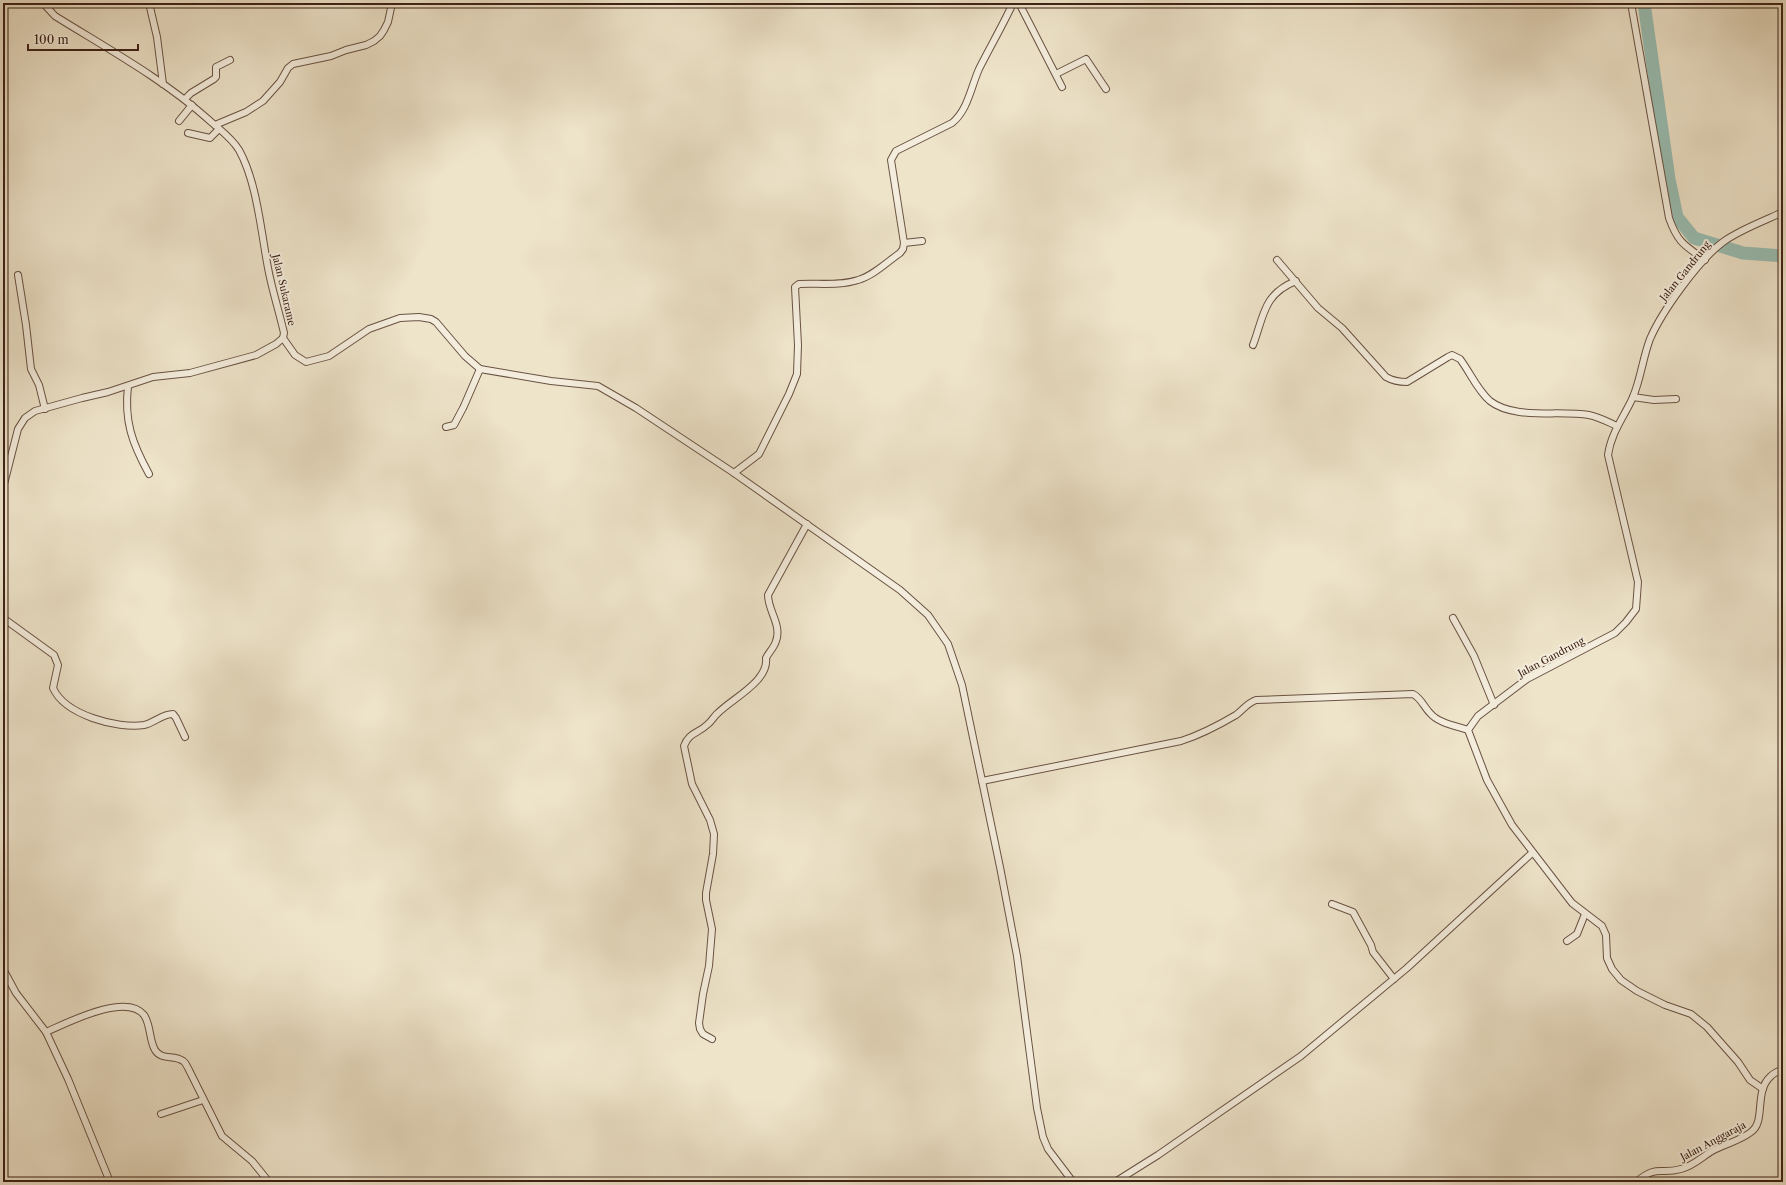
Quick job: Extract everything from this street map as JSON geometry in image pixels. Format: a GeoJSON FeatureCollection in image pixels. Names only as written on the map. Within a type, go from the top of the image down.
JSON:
{"type":"FeatureCollection","features":[{"type":"Feature","properties":{"kind":"street","name":"Jalan Sukarame"},"geometry":{"type":"LineString","coordinates":[[3,488],[5,473],[20,426],[29,415],[153,378],[190,373],[256,355],[276,344],[283,338],[284,333],[268,269],[261,225],[246,168],[238,149],[217,127],[185,99],[55,16],[43,3]]}},
{"type":"Feature","properties":{"kind":"street"},"geometry":{"type":"LineString","coordinates":[[149,3],[157,37],[163,84]]}},
{"type":"Feature","properties":{"kind":"street"},"geometry":{"type":"LineString","coordinates":[[188,133],[210,138],[217,127],[246,112],[263,101],[280,82],[288,68],[293,64],[331,56],[374,41],[380,36],[388,22],[392,3]]}},
{"type":"Feature","properties":{"kind":"street"},"geometry":{"type":"LineString","coordinates":[[734,473],[758,454],[789,394],[797,374],[798,345],[795,287],[799,284],[849,282],[860,280],[900,253],[904,243],[891,160],[893,154],[957,119],[966,103],[979,70],[1013,3]]}},
{"type":"Feature","properties":{"kind":"street"},"geometry":{"type":"LineString","coordinates":[[1019,3],[1062,87]]}},
{"type":"Feature","properties":{"kind":"street"},"geometry":{"type":"LineString","coordinates":[[1631,3],[1669,218],[1679,242],[1707,257]]}},
{"type":"Feature","properties":{"kind":"street"},"geometry":{"type":"LineString","coordinates":[[1056,74],[1086,59],[1106,89]]}},
{"type":"Feature","properties":{"kind":"street"},"geometry":{"type":"LineString","coordinates":[[185,99],[191,93],[215,78],[216,68],[230,60]]}},
{"type":"Feature","properties":{"kind":"street"},"geometry":{"type":"LineString","coordinates":[[179,121],[192,105]]}},
{"type":"Feature","properties":{"kind":"street","name":"Jalan Gandrung"},"geometry":{"type":"LineString","coordinates":[[1468,730],[1478,716],[1527,679],[1615,633],[1626,622],[1636,608],[1638,582],[1608,455],[1611,439],[1633,397],[1650,340],[1662,316],[1681,288],[1707,257],[1723,241],[1783,212]]}},
{"type":"Feature","properties":{"kind":"street"},"geometry":{"type":"LineString","coordinates":[[904,243],[922,241]]}},
{"type":"Feature","properties":{"kind":"street"},"geometry":{"type":"LineString","coordinates":[[1277,260],[1318,308],[1342,328],[1386,377],[1392,380],[1407,382],[1448,357],[1455,356],[1460,359],[1487,398],[1501,407],[1528,412],[1589,415],[1617,426]]}},
{"type":"Feature","properties":{"kind":"street"},"geometry":{"type":"LineString","coordinates":[[18,275],[31,369],[39,386],[45,409]]}},
{"type":"Feature","properties":{"kind":"street"},"geometry":{"type":"LineString","coordinates":[[1253,345],[1271,297],[1281,288],[1296,281]]}},
{"type":"Feature","properties":{"kind":"street"},"geometry":{"type":"LineString","coordinates":[[283,338],[290,349],[301,360],[306,362],[314,361],[329,356],[369,329],[400,318],[419,317],[436,322],[455,346],[480,369],[551,381],[598,386],[636,408],[734,473],[900,590],[928,615],[948,644],[962,686],[1017,956],[1037,1108],[1043,1137],[1048,1149],[1073,1182]]}},
{"type":"Feature","properties":{"kind":"street"},"geometry":{"type":"LineString","coordinates":[[446,427],[454,424],[464,407],[480,369]]}},
{"type":"Feature","properties":{"kind":"street"},"geometry":{"type":"LineString","coordinates":[[128,386],[126,410],[127,421],[141,459],[149,474]]}},
{"type":"Feature","properties":{"kind":"street"},"geometry":{"type":"LineString","coordinates":[[1633,397],[1654,400],[1676,399]]}},
{"type":"Feature","properties":{"kind":"street"},"geometry":{"type":"LineString","coordinates":[[712,1039],[703,1034],[699,1025],[703,994],[709,966],[712,929],[706,900],[713,854],[714,834],[710,820],[692,784],[684,746],[690,736],[708,724],[717,713],[752,685],[765,672],[767,664],[766,658],[773,649],[777,639],[776,623],[768,602],[768,595],[807,524]]}},
{"type":"Feature","properties":{"kind":"street"},"geometry":{"type":"LineString","coordinates":[[3,618],[54,655],[58,665],[53,688],[58,696],[72,709],[95,719],[118,724],[144,725],[158,718],[173,714],[185,737]]}},
{"type":"Feature","properties":{"kind":"street"},"geometry":{"type":"LineString","coordinates":[[1453,618],[1474,656],[1494,705]]}},
{"type":"Feature","properties":{"kind":"street"},"geometry":{"type":"LineString","coordinates":[[982,781],[1181,741],[1196,736],[1236,714],[1256,700],[1413,694],[1418,697],[1429,713],[1435,718],[1468,730],[1487,780],[1512,825],[1532,853],[1572,903],[1602,926],[1606,935],[1607,958],[1612,969],[1621,980],[1637,991],[1697,1018],[1738,1062],[1750,1080],[1763,1089]]}},
{"type":"Feature","properties":{"kind":"street"},"geometry":{"type":"LineString","coordinates":[[1115,1182],[1158,1155],[1301,1056],[1394,979],[1532,853]]}},
{"type":"Feature","properties":{"kind":"street"},"geometry":{"type":"LineString","coordinates":[[1332,904],[1353,912],[1371,945],[1373,952],[1394,979]]}},
{"type":"Feature","properties":{"kind":"street"},"geometry":{"type":"LineString","coordinates":[[1567,941],[1577,934],[1585,914]]}},
{"type":"Feature","properties":{"kind":"street"},"geometry":{"type":"LineString","coordinates":[[3,969],[16,993],[46,1032],[68,1079],[110,1182]]}},
{"type":"Feature","properties":{"kind":"street"},"geometry":{"type":"LineString","coordinates":[[46,1032],[108,1008],[130,1007],[139,1010],[147,1020],[155,1049],[160,1056],[167,1058],[176,1057],[183,1061],[188,1068],[222,1136],[247,1156],[269,1182]]}},
{"type":"Feature","properties":{"kind":"street","name":"Jalan Anggaraja"},"geometry":{"type":"LineString","coordinates":[[1636,1182],[1647,1173],[1682,1169],[1696,1163],[1712,1151],[1753,1131],[1758,1123],[1760,1093],[1770,1077],[1783,1069]]}},
{"type":"Feature","properties":{"kind":"street"},"geometry":{"type":"LineString","coordinates":[[161,1114],[203,1100]]}},
{"type":"Feature","properties":{"kind":"waterway"},"geometry":{"type":"LineString","coordinates":[[1644,3],[1669,179],[1677,217],[1694,238],[1743,253],[1783,256]]}}]}
